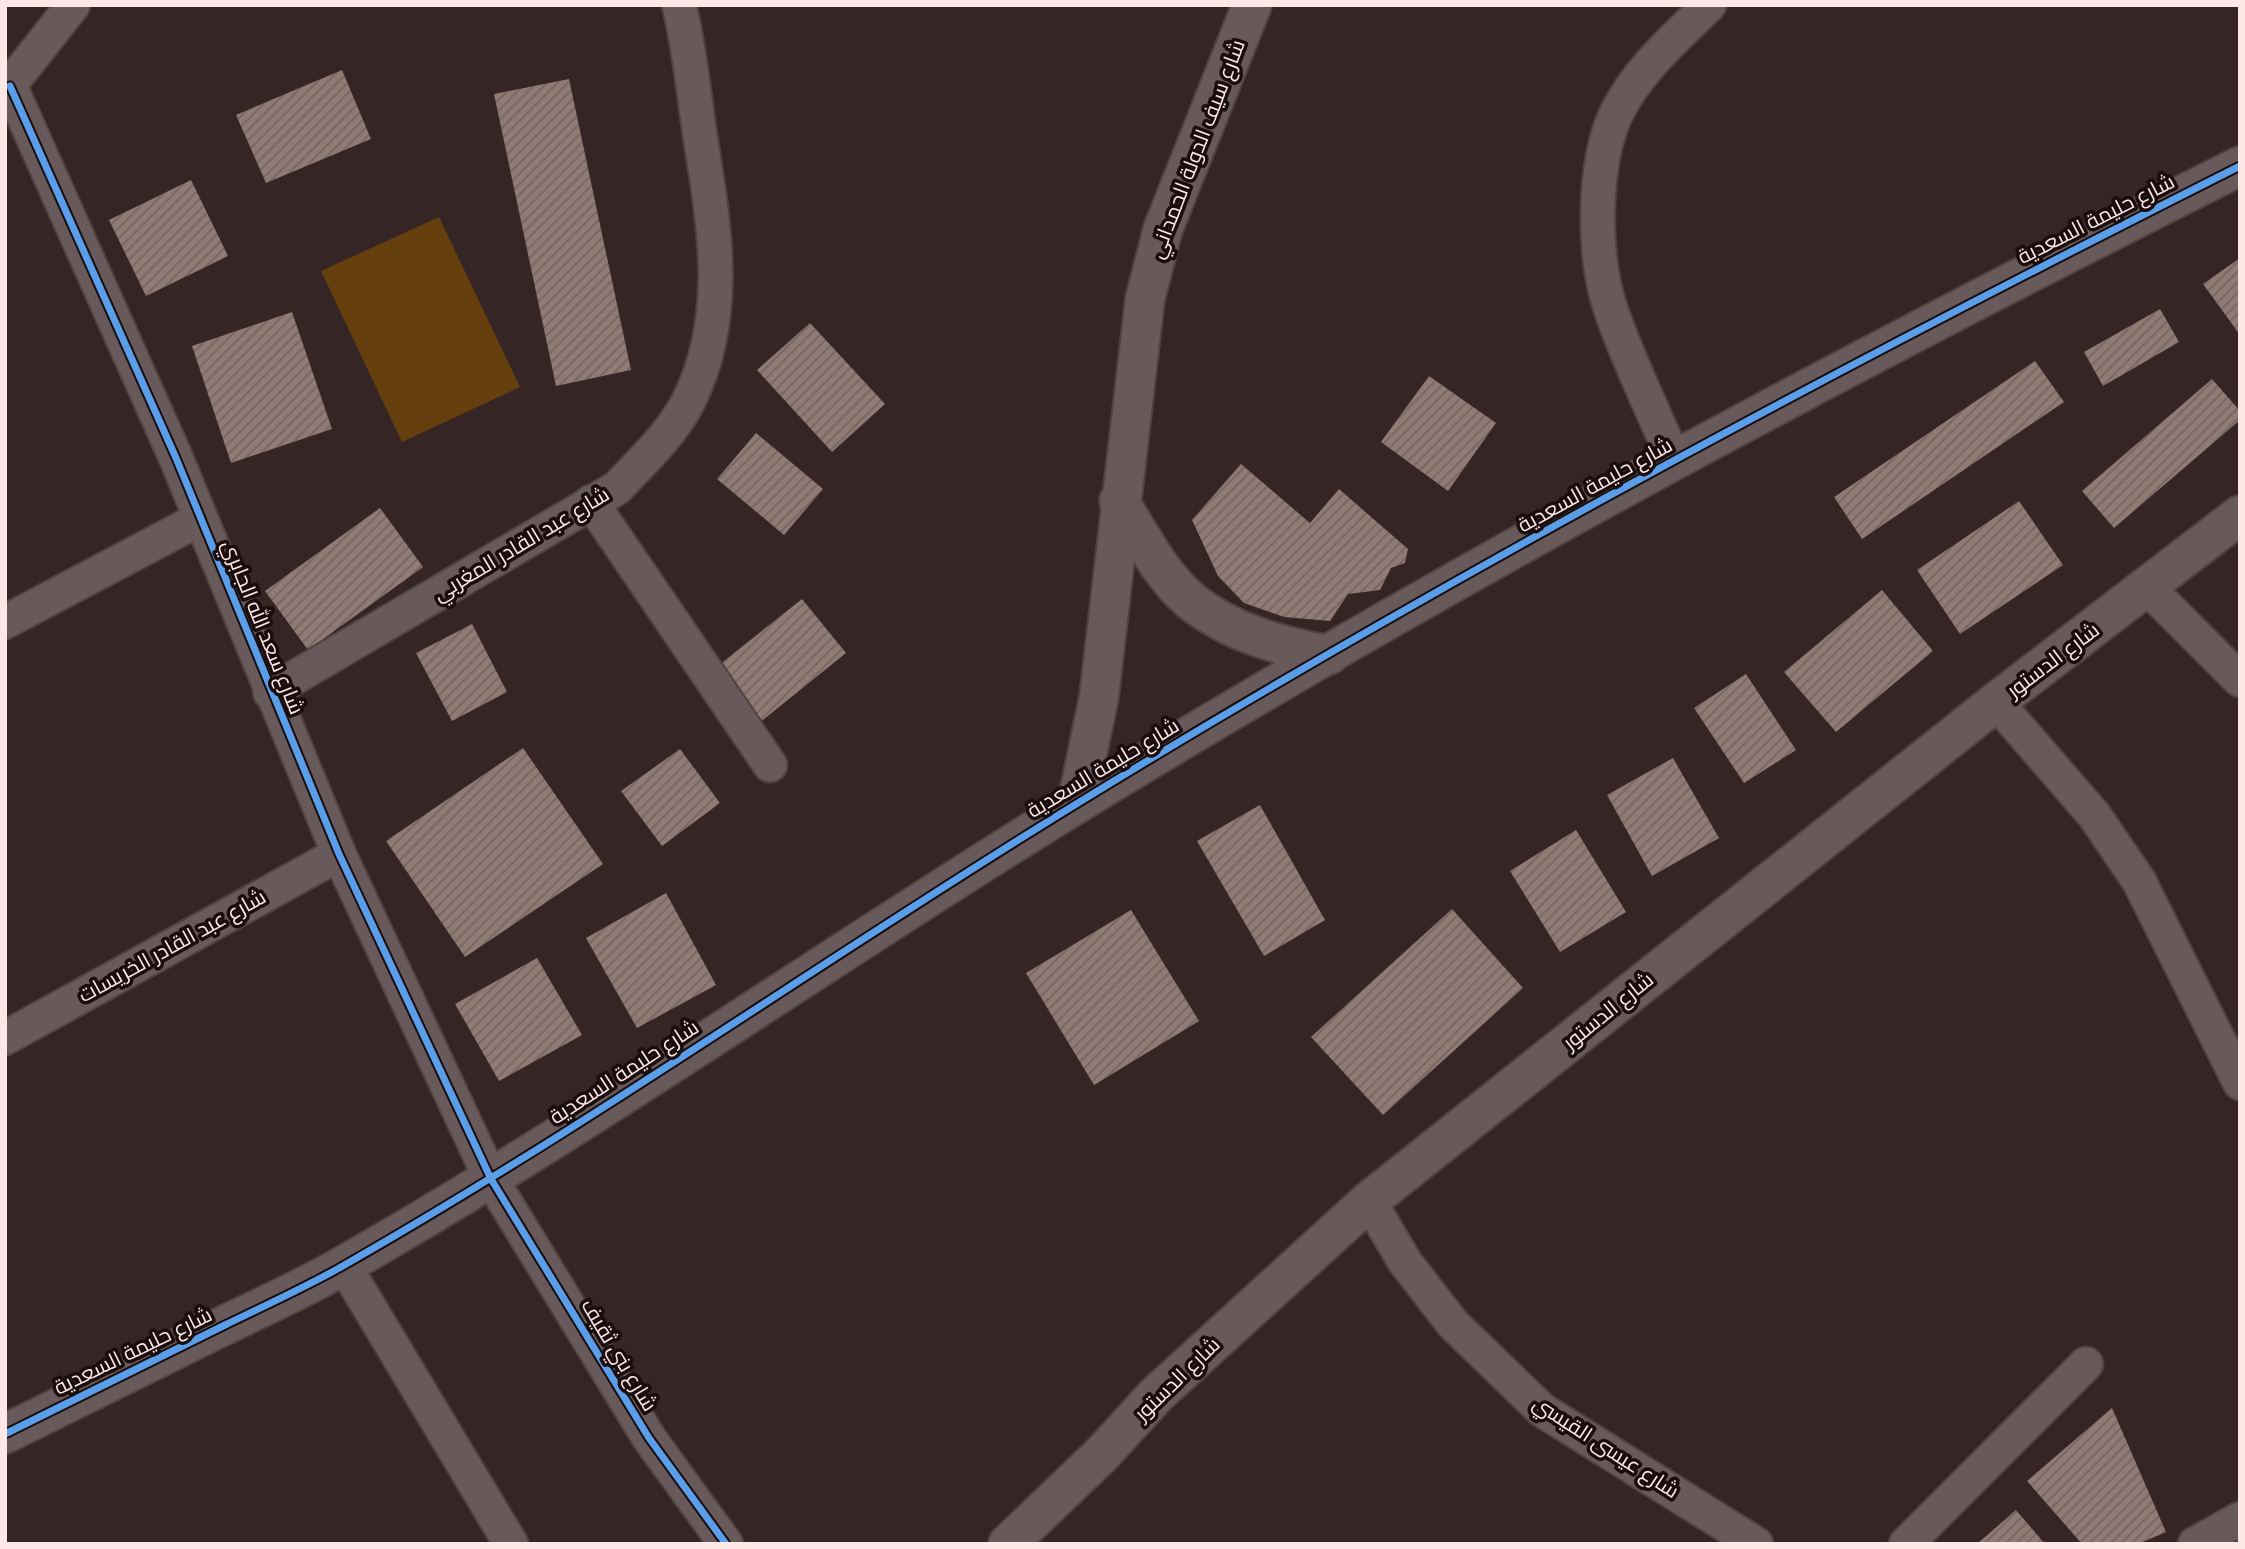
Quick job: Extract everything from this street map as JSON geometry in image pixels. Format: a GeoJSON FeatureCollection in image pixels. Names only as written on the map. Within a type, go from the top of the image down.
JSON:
{"type":"FeatureCollection","features":[{"type":"Feature","properties":{"kind":"street"},"geometry":{"type":"LineString","coordinates":[[8,89],[73,5]]}},
{"type":"Feature","properties":{"kind":"street","name":"شارع سيف الدولة الحمداني"},"geometry":{"type":"LineString","coordinates":[[1077,803],[1099,697],[1119,501],[1144,299],[1163,229],[1252,5]]}},
{"type":"Feature","properties":{"kind":"street"},"geometry":{"type":"LineString","coordinates":[[1674,461],[1609,303],[1602,265],[1599,197],[1602,166],[1616,115],[1648,65],[1709,5]]}},
{"type":"Feature","properties":{"kind":"street","name":"شارع عبد القادر المغربي"},"geometry":{"type":"LineString","coordinates":[[270,692],[617,488],[658,444],[687,403],[708,350],[717,295],[712,213],[680,7]]}},
{"type":"Feature","properties":{"kind":"street","name":"شارع سعد الله الجابري"},"geometry":{"type":"LineString","coordinates":[[8,89],[200,519],[339,854],[491,1179]]}},
{"type":"Feature","properties":{"kind":"street","name":"شارع حليمة السعدية"},"geometry":{"type":"LineString","coordinates":[[5,1434],[344,1265],[491,1179],[845,949],[1077,803],[1329,655],[1674,461],[1969,302],[2240,166]]}},
{"type":"Feature","properties":{"kind":"street"},"geometry":{"type":"LineString","coordinates":[[1119,501],[1157,561],[1190,600],[1230,625],[1274,645],[1329,655]]}},
{"type":"Feature","properties":{"kind":"street"},"geometry":{"type":"LineString","coordinates":[[591,502],[770,765]]}},
{"type":"Feature","properties":{"kind":"street","name":"شارع الدستور"},"geometry":{"type":"LineString","coordinates":[[1008,1544],[1102,1453],[1156,1395],[1369,1201],[1996,702],[2240,515]]}},
{"type":"Feature","properties":{"kind":"street"},"geometry":{"type":"LineString","coordinates":[[5,622],[200,519]]}},
{"type":"Feature","properties":{"kind":"street"},"geometry":{"type":"LineString","coordinates":[[2148,588],[2240,680]]}},
{"type":"Feature","properties":{"kind":"street"},"geometry":{"type":"LineString","coordinates":[[1996,702],[2094,815],[2139,881],[2240,1083]]}},
{"type":"Feature","properties":{"kind":"street","name":"شارع عبد القادر الخريسات"},"geometry":{"type":"LineString","coordinates":[[5,1038],[339,854]]}},
{"type":"Feature","properties":{"kind":"street","name":"شارع بني ثقيف"},"geometry":{"type":"LineString","coordinates":[[491,1179],[649,1438],[726,1544]]}},
{"type":"Feature","properties":{"kind":"street","name":"شارع عيسى القيسي"},"geometry":{"type":"LineString","coordinates":[[1369,1201],[1405,1262],[1452,1324],[1542,1410],[1756,1544]]}},
{"type":"Feature","properties":{"kind":"street"},"geometry":{"type":"LineString","coordinates":[[344,1265],[511,1544]]}},
{"type":"Feature","properties":{"kind":"street"},"geometry":{"type":"LineString","coordinates":[[1906,1544],[2086,1364]]}},
{"type":"Feature","properties":{"kind":"street"},"geometry":{"type":"LineString","coordinates":[[2195,1544],[2240,1519]]}},
{"type":"Feature","properties":{"kind":"shaded area"},"geometry":{"type":"Polygon","coordinates":[[[439,217],[520,387],[402,442],[321,271],[439,217]]]}},
{"type":"Feature","properties":{"kind":"building"},"geometry":{"type":"Polygon","coordinates":[[[342,70],[371,139],[266,183],[236,115],[342,70]]]}},
{"type":"Feature","properties":{"kind":"building"},"geometry":{"type":"Polygon","coordinates":[[[569,79],[631,370],[556,386],[494,94],[569,79]]]}},
{"type":"Feature","properties":{"kind":"building"},"geometry":{"type":"Polygon","coordinates":[[[191,180],[228,256],[146,296],[109,220],[191,180]]]}},
{"type":"Feature","properties":{"kind":"building"},"geometry":{"type":"Polygon","coordinates":[[[2240,258],[2240,335],[2203,284],[2240,258]]]}},
{"type":"Feature","properties":{"kind":"building"},"geometry":{"type":"Polygon","coordinates":[[[2160,309],[2179,342],[2103,386],[2084,352],[2160,309]]]}},
{"type":"Feature","properties":{"kind":"building"},"geometry":{"type":"Polygon","coordinates":[[[292,312],[332,429],[231,463],[192,346],[292,312]]]}},
{"type":"Feature","properties":{"kind":"building"},"geometry":{"type":"Polygon","coordinates":[[[810,323],[885,404],[832,452],[757,370],[810,323]]]}},
{"type":"Feature","properties":{"kind":"building"},"geometry":{"type":"Polygon","coordinates":[[[2035,361],[2064,402],[1862,539],[1834,497],[2035,361]]]}},
{"type":"Feature","properties":{"kind":"building"},"geometry":{"type":"Polygon","coordinates":[[[1429,376],[1496,423],[1448,491],[1381,442],[1429,376]]]}},
{"type":"Feature","properties":{"kind":"building"},"geometry":{"type":"Polygon","coordinates":[[[2212,379],[2240,411],[2240,420],[2114,528],[2082,491],[2212,379]]]}},
{"type":"Feature","properties":{"kind":"building"},"geometry":{"type":"Polygon","coordinates":[[[756,433],[823,489],[784,535],[717,479],[756,433]]]}},
{"type":"Feature","properties":{"kind":"building"},"geometry":{"type":"Polygon","coordinates":[[[1241,464],[1310,523],[1339,489],[1408,549],[1405,563],[1391,568],[1380,590],[1348,594],[1330,621],[1284,617],[1244,603],[1218,576],[1192,520],[1241,464]]]}},
{"type":"Feature","properties":{"kind":"building"},"geometry":{"type":"Polygon","coordinates":[[[2019,501],[2063,565],[1960,634],[1917,570],[2019,501]]]}},
{"type":"Feature","properties":{"kind":"building"},"geometry":{"type":"Polygon","coordinates":[[[380,508],[423,567],[308,650],[265,591],[380,508]]]}},
{"type":"Feature","properties":{"kind":"building"},"geometry":{"type":"Polygon","coordinates":[[[1882,590],[1933,651],[1836,732],[1784,672],[1882,590]]]}},
{"type":"Feature","properties":{"kind":"building"},"geometry":{"type":"Polygon","coordinates":[[[802,599],[846,653],[758,724],[714,669],[802,599]]]}},
{"type":"Feature","properties":{"kind":"building"},"geometry":{"type":"Polygon","coordinates":[[[472,624],[507,692],[452,721],[416,653],[472,624]]]}},
{"type":"Feature","properties":{"kind":"building"},"geometry":{"type":"Polygon","coordinates":[[[1746,674],[1796,750],[1744,783],[1694,708],[1746,674]]]}},
{"type":"Feature","properties":{"kind":"building"},"geometry":{"type":"Polygon","coordinates":[[[523,748],[603,864],[465,957],[386,841],[523,748]]]}},
{"type":"Feature","properties":{"kind":"building"},"geometry":{"type":"Polygon","coordinates":[[[680,749],[720,803],[662,846],[621,791],[680,749]]]}},
{"type":"Feature","properties":{"kind":"building"},"geometry":{"type":"Polygon","coordinates":[[[1673,758],[1719,838],[1652,876],[1607,795],[1673,758]]]}},
{"type":"Feature","properties":{"kind":"building"},"geometry":{"type":"Polygon","coordinates":[[[1260,805],[1325,920],[1264,956],[1197,841],[1260,805]]]}},
{"type":"Feature","properties":{"kind":"building"},"geometry":{"type":"Polygon","coordinates":[[[1576,830],[1626,912],[1560,952],[1510,871],[1576,830]]]}},
{"type":"Feature","properties":{"kind":"building"},"geometry":{"type":"Polygon","coordinates":[[[666,893],[716,985],[637,1028],[586,938],[666,893]]]}},
{"type":"Feature","properties":{"kind":"building"},"geometry":{"type":"Polygon","coordinates":[[[1452,909],[1523,988],[1383,1115],[1311,1037],[1452,909]]]}},
{"type":"Feature","properties":{"kind":"building"},"geometry":{"type":"Polygon","coordinates":[[[1131,910],[1199,1021],[1094,1085],[1026,973],[1131,910]]]}},
{"type":"Feature","properties":{"kind":"building"},"geometry":{"type":"Polygon","coordinates":[[[537,958],[582,1035],[499,1081],[455,1004],[537,958]]]}},
{"type":"Feature","properties":{"kind":"building"},"geometry":{"type":"Polygon","coordinates":[[[2112,1408],[2166,1532],[2138,1544],[2082,1544],[2027,1481],[2112,1408]]]}},
{"type":"Feature","properties":{"kind":"building"},"geometry":{"type":"Polygon","coordinates":[[[2016,1510],[2045,1544],[1977,1544],[2016,1510]]]}},
{"type":"Feature","properties":{"kind":"cycle path"},"geometry":{"type":"LineString","coordinates":[[10,86],[176,458],[339,854],[491,1179],[649,1438],[726,1544]]}},
{"type":"Feature","properties":{"kind":"cycle path"},"geometry":{"type":"LineString","coordinates":[[5,1434],[341,1267],[527,1156],[981,863],[1215,720],[1359,636],[1796,395],[2240,166]]}}]}
